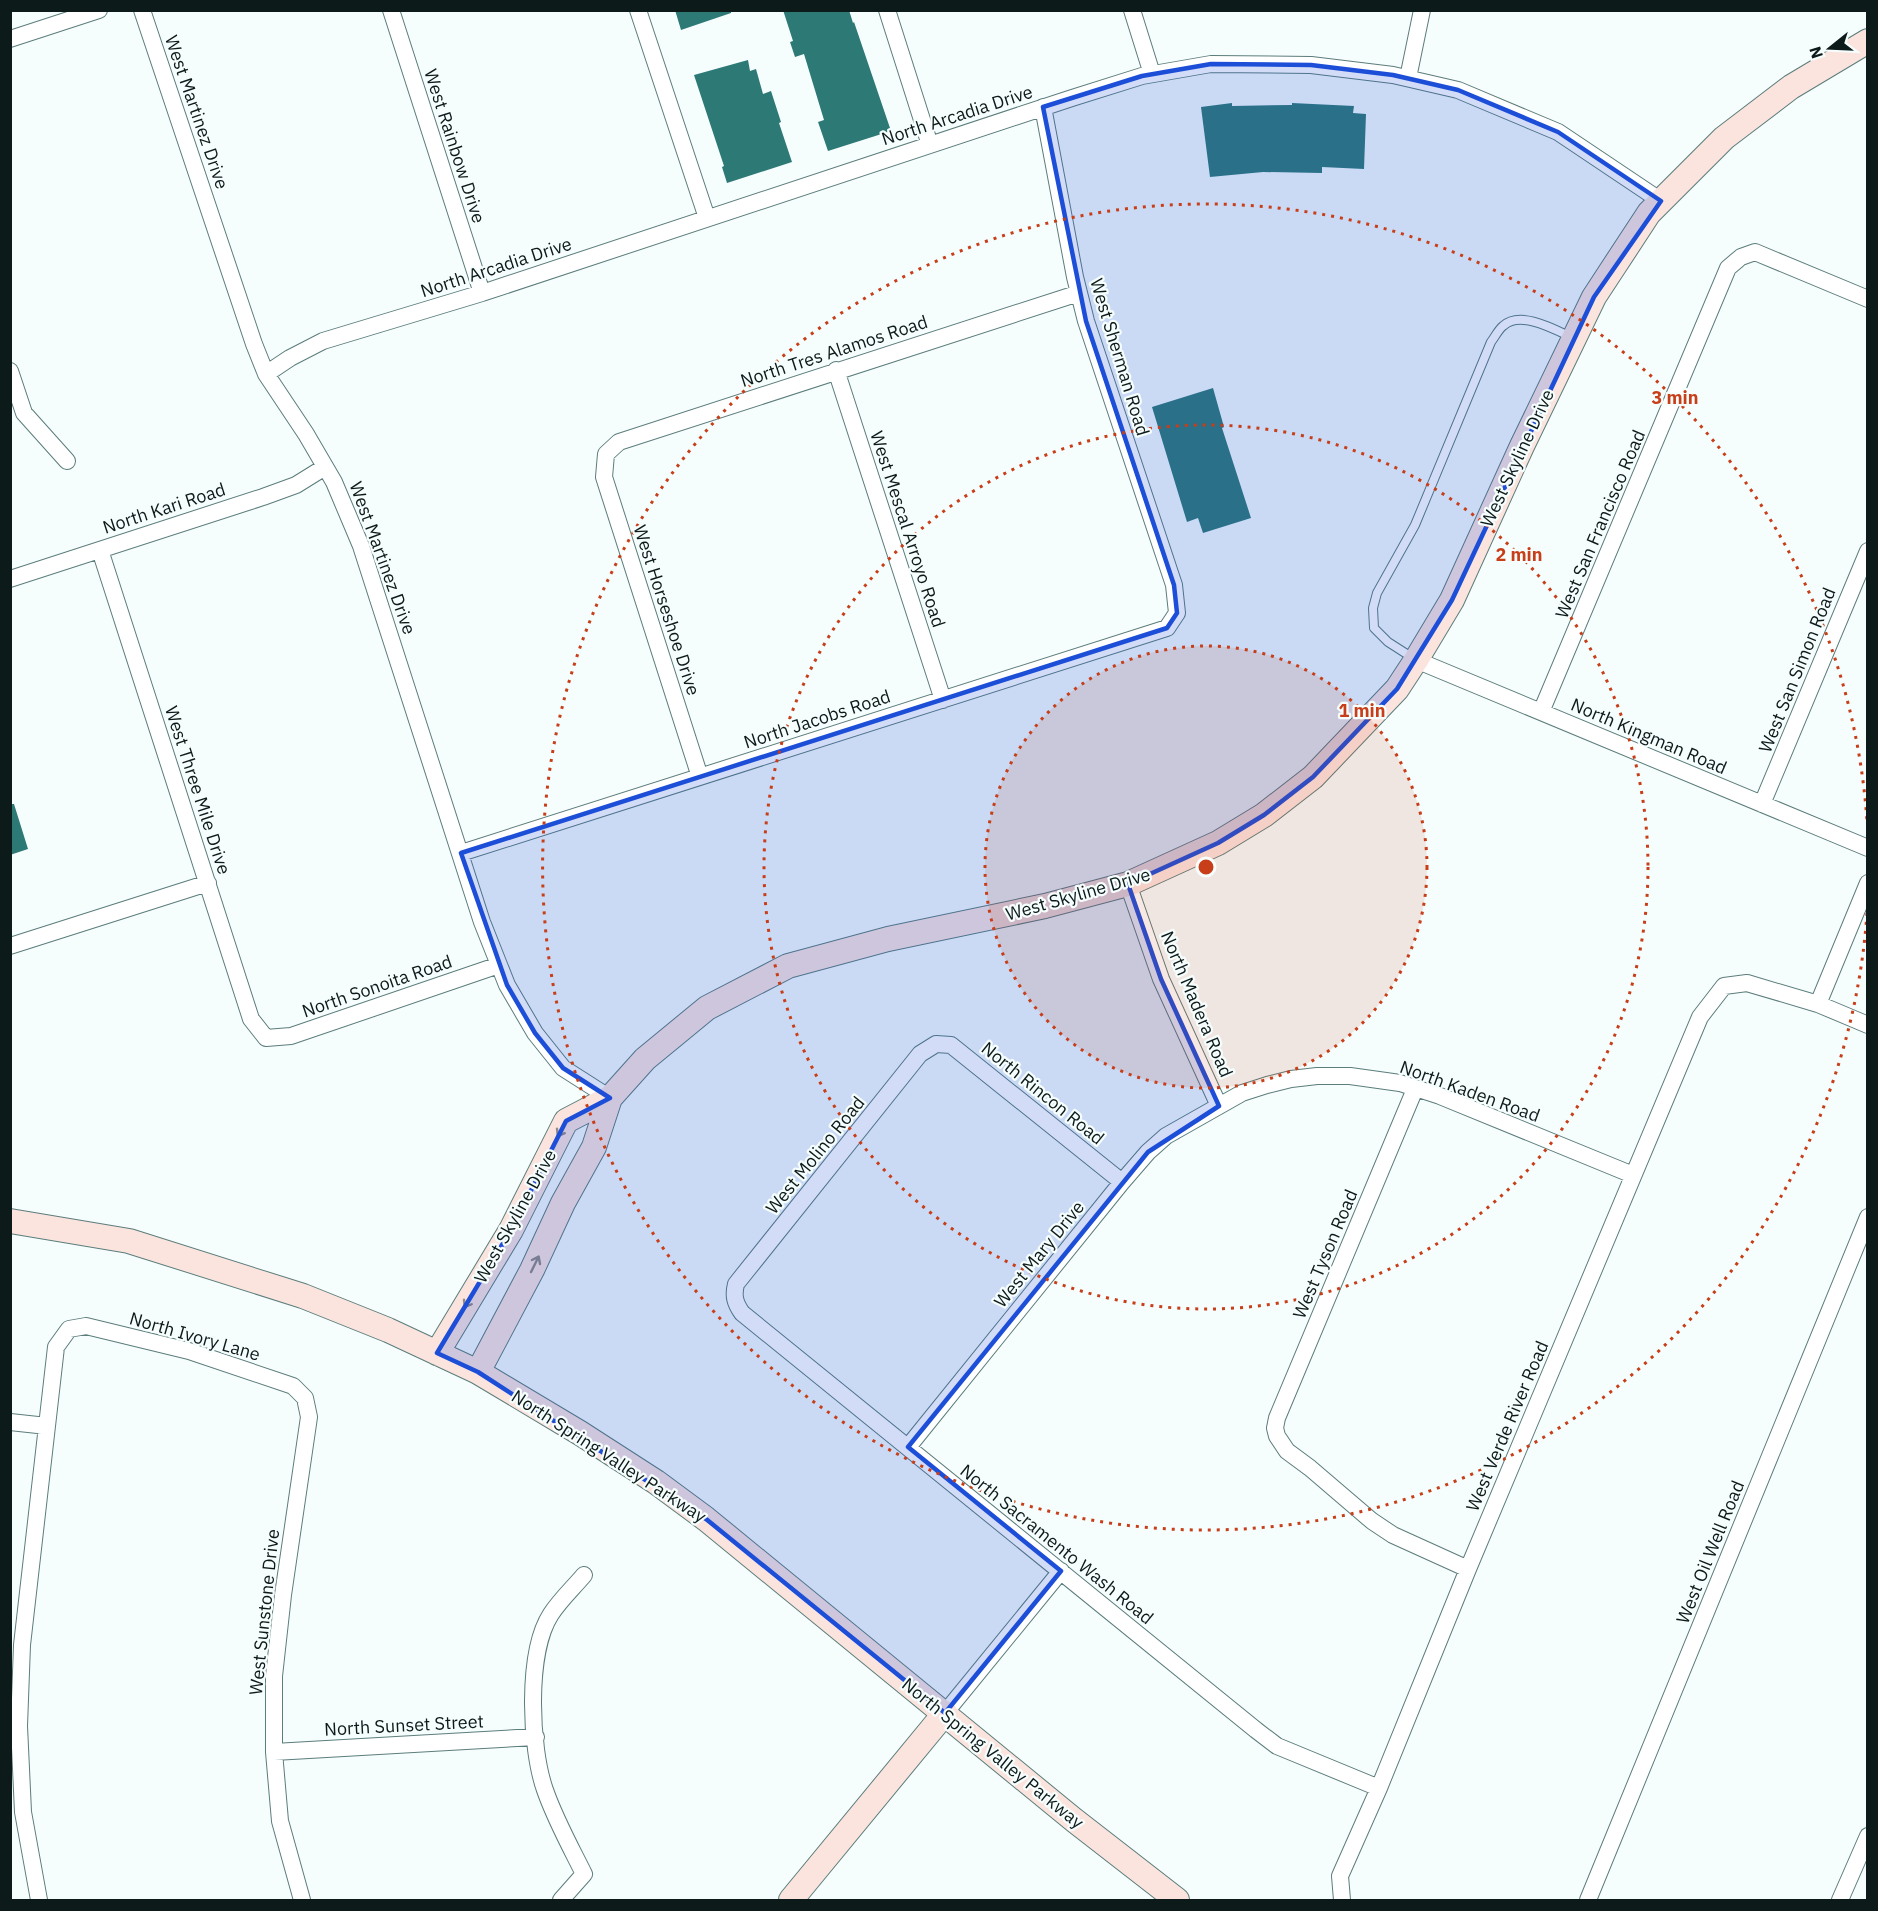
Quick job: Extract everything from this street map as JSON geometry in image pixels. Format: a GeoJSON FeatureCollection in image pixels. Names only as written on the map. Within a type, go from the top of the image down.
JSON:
{"type":"FeatureCollection","features":[{"type":"Feature","properties":{"kind":"street"},"geometry":{"type":"LineString","coordinates":[[10,39],[99,10]]}},
{"type":"Feature","properties":{"kind":"street","name":"West Martinez Drive"},"geometry":{"type":"LineString","coordinates":[[142,10],[266,374],[334,482],[361,546],[482,921],[507,985],[535,1033],[563,1068],[610,1098]]}},
{"type":"Feature","properties":{"kind":"street","name":"West Rainbow Drive"},"geometry":{"type":"LineString","coordinates":[[392,10],[482,293]]}},
{"type":"Feature","properties":{"kind":"street"},"geometry":{"type":"LineString","coordinates":[[638,10],[707,218]]}},
{"type":"Feature","properties":{"kind":"street"},"geometry":{"type":"LineString","coordinates":[[887,10],[930,145]]}},
{"type":"Feature","properties":{"kind":"street"},"geometry":{"type":"LineString","coordinates":[[1132,10],[1152,74]]}},
{"type":"Feature","properties":{"kind":"street"},"geometry":{"type":"LineString","coordinates":[[1408,78],[1422,10]]}},
{"type":"Feature","properties":{"kind":"street","name":"West Skyline Drive"},"geometry":{"type":"LineString","coordinates":[[437,1353],[511,1230],[566,1121],[610,1098],[645,1059],[707,1008],[788,966],[888,939],[1045,906],[1128,884],[1218,843],[1264,815],[1313,777],[1397,689],[1452,600],[1522,446],[1594,297],[1649,213],[1724,138],[1791,87],[1868,41]]}},
{"type":"Feature","properties":{"kind":"street","name":"North Arcadia Drive"},"geometry":{"type":"LineString","coordinates":[[266,374],[290,357],[323,341],[482,293],[1043,107],[1152,74],[1211,64],[1311,65],[1393,75],[1458,90],[1558,132],[1661,201]]}},
{"type":"Feature","properties":{"kind":"street","name":"West Sherman Road"},"geometry":{"type":"LineString","coordinates":[[1043,107],[1079,293],[1174,585],[1177,613]]}},
{"type":"Feature","properties":{"kind":"street","name":"West San Francisco Road"},"geometry":{"type":"LineString","coordinates":[[1541,712],[1728,268],[1742,257],[1755,252],[1868,299]]}},
{"type":"Feature","properties":{"kind":"street","name":"North Tres Alamos Road"},"geometry":{"type":"LineString","coordinates":[[606,454],[619,442],[1079,293]]}},
{"type":"Feature","properties":{"kind":"street","name":"West Mescal Arroyo Road"},"geometry":{"type":"LineString","coordinates":[[836,370],[943,700]]}},
{"type":"Feature","properties":{"kind":"street"},"geometry":{"type":"LineString","coordinates":[[10,371],[24,413],[67,461]]}},
{"type":"Feature","properties":{"kind":"street","name":"West Horseshoe Drive"},"geometry":{"type":"LineString","coordinates":[[606,454],[604,477],[700,777]]}},
{"type":"Feature","properties":{"kind":"street","name":"North Kari Road"},"geometry":{"type":"LineString","coordinates":[[10,579],[285,489],[296,485],[325,466]]}},
{"type":"Feature","properties":{"kind":"street","name":"West Three Mile Drive"},"geometry":{"type":"LineString","coordinates":[[100,550],[251,1019],[266,1038]]}},
{"type":"Feature","properties":{"kind":"street","name":"West San Simon Road"},"geometry":{"type":"LineString","coordinates":[[1762,804],[1868,550]]}},
{"type":"Feature","properties":{"kind":"street","name":"North Jacobs Road"},"geometry":{"type":"LineString","coordinates":[[461,853],[1167,628],[1177,613]]}},
{"type":"Feature","properties":{"kind":"street","name":"North Kingman Road"},"geometry":{"type":"LineString","coordinates":[[1416,660],[1868,848]]}},
{"type":"Feature","properties":{"kind":"street"},"geometry":{"type":"LineString","coordinates":[[10,946],[208,883]]}},
{"type":"Feature","properties":{"kind":"street"},"geometry":{"type":"LineString","coordinates":[[1868,883],[1818,1004],[1868,1025]]}},
{"type":"Feature","properties":{"kind":"street","name":"North Madera Road"},"geometry":{"type":"LineString","coordinates":[[1128,884],[1161,979],[1219,1106]]}},
{"type":"Feature","properties":{"kind":"street","name":"North Sonoita Road"},"geometry":{"type":"LineString","coordinates":[[266,1038],[291,1036],[499,965]]}},
{"type":"Feature","properties":{"kind":"street","name":"West Verde River Road"},"geometry":{"type":"LineString","coordinates":[[1341,1896],[1340,1876],[1379,1788],[1468,1569],[1700,1017],[1724,986],[1747,983],[1818,1004]]}},
{"type":"Feature","properties":{"kind":"street","name":"North Rincon Road"},"geometry":{"type":"LineString","coordinates":[[936,1044],[951,1045],[1122,1182]]}},
{"type":"Feature","properties":{"kind":"street","name":"West Molino Road"},"geometry":{"type":"LineString","coordinates":[[734,1297],[736,1284],[750,1266],[920,1054],[936,1044]]}},
{"type":"Feature","properties":{"kind":"street","name":"North Kaden Road"},"geometry":{"type":"LineString","coordinates":[[1219,1106],[1242,1093],[1291,1079],[1350,1076],[1382,1080],[1440,1096],[1633,1175]]}},
{"type":"Feature","properties":{"kind":"street","name":"West Tyson Road"},"geometry":{"type":"LineString","coordinates":[[1415,1089],[1276,1418],[1275,1428],[1277,1436],[1287,1450],[1372,1521],[1393,1535],[1468,1569]]}},
{"type":"Feature","properties":{"kind":"street","name":"West Skyline Drive"},"geometry":{"type":"LineString","coordinates":[[478,1372],[532,1270],[563,1203],[594,1147],[610,1098]]}},
{"type":"Feature","properties":{"kind":"street","name":"West Mary Drive"},"geometry":{"type":"LineString","coordinates":[[908,1448],[1148,1152],[1166,1136],[1219,1106]]}},
{"type":"Feature","properties":{"kind":"street","name":"West Oil Well Road"},"geometry":{"type":"LineString","coordinates":[[1591,1900],[1868,1217]]}},
{"type":"Feature","properties":{"kind":"street","name":"North Spring Valley Parkway"},"geometry":{"type":"LineString","coordinates":[[10,1221],[129,1241],[200,1262],[303,1296],[388,1330],[478,1372],[590,1439],[656,1482],[698,1513],[1074,1820],[1177,1900]]}},
{"type":"Feature","properties":{"kind":"street","name":"North Sacramento Wash Road"},"geometry":{"type":"LineString","coordinates":[[734,1297],[742,1313],[1277,1746],[1379,1788]]}},
{"type":"Feature","properties":{"kind":"street","name":"North Ivory Lane"},"geometry":{"type":"LineString","coordinates":[[47,1426],[56,1347],[69,1329],[86,1326],[189,1351],[293,1386],[305,1398]]}},
{"type":"Feature","properties":{"kind":"street","name":"West Sunstone Drive"},"geometry":{"type":"LineString","coordinates":[[302,1900],[280,1821],[274,1752],[274,1676],[286,1573],[309,1417],[305,1398]]}},
{"type":"Feature","properties":{"kind":"street"},"geometry":{"type":"LineString","coordinates":[[10,1422],[47,1426],[15,1726],[23,1812],[39,1900]]}},
{"type":"Feature","properties":{"kind":"street"},"geometry":{"type":"LineString","coordinates":[[791,1900],[1061,1571]]}},
{"type":"Feature","properties":{"kind":"street"},"geometry":{"type":"LineString","coordinates":[[561,1900],[584,1874],[545,1790],[537,1763],[533,1699],[535,1668],[541,1636],[550,1615],[584,1575]]}},
{"type":"Feature","properties":{"kind":"street","name":"North Sunset Street"},"geometry":{"type":"LineString","coordinates":[[274,1752],[536,1737]]}},
{"type":"Feature","properties":{"kind":"street"},"geometry":{"type":"LineString","coordinates":[[1840,1900],[1868,1836]]}},
{"type":"Feature","properties":{"kind":"lane"},"geometry":{"type":"LineString","coordinates":[[1416,660],[1388,642],[1374,628],[1373,608],[1377,593],[1415,525],[1491,342],[1504,324],[1521,319],[1544,324],[1574,338]]}},
{"type":"Feature","properties":{"kind":"highlighted area"},"geometry":{"type":"Polygon","coordinates":[[[1211,64],[1311,65],[1393,75],[1458,90],[1558,132],[1661,201],[1594,297],[1452,600],[1397,689],[1313,777],[1264,815],[1218,843],[1128,884],[1161,979],[1219,1106],[1148,1152],[908,1447],[1061,1571],[945,1713],[706,1519],[478,1372],[437,1353],[511,1230],[566,1121],[610,1098],[563,1068],[535,1033],[507,985],[461,853],[1167,628],[1177,613],[1174,585],[1086,321],[1043,107],[1142,76],[1211,64]]]}},
{"type":"Feature","properties":{"kind":"building"},"geometry":{"type":"Polygon","coordinates":[[[675,10],[731,10],[731,13],[681,30],[675,10]]]}},
{"type":"Feature","properties":{"kind":"building"},"geometry":{"type":"Polygon","coordinates":[[[783,10],[849,10],[891,131],[828,151],[818,122],[824,120],[804,54],[795,57],[790,42],[793,41],[783,10]]]}},
{"type":"Feature","properties":{"kind":"building"},"geometry":{"type":"Polygon","coordinates":[[[748,60],[750,71],[756,69],[763,94],[771,91],[792,162],[727,183],[722,167],[724,166],[694,75],[748,60]]]}},
{"type":"Feature","properties":{"kind":"building"},"geometry":{"type":"Polygon","coordinates":[[[1232,103],[1232,106],[1292,105],[1292,103],[1354,106],[1353,113],[1366,114],[1364,169],[1322,167],[1322,173],[1263,172],[1210,177],[1201,107],[1232,103]]]}},
{"type":"Feature","properties":{"kind":"building"},"geometry":{"type":"Polygon","coordinates":[[[1213,388],[1224,427],[1222,428],[1251,518],[1203,533],[1198,518],[1187,522],[1152,407],[1213,388]]]}},
{"type":"Feature","properties":{"kind":"building"},"geometry":{"type":"Polygon","coordinates":[[[10,804],[14,804],[28,849],[10,855],[10,804]]]}}]}
